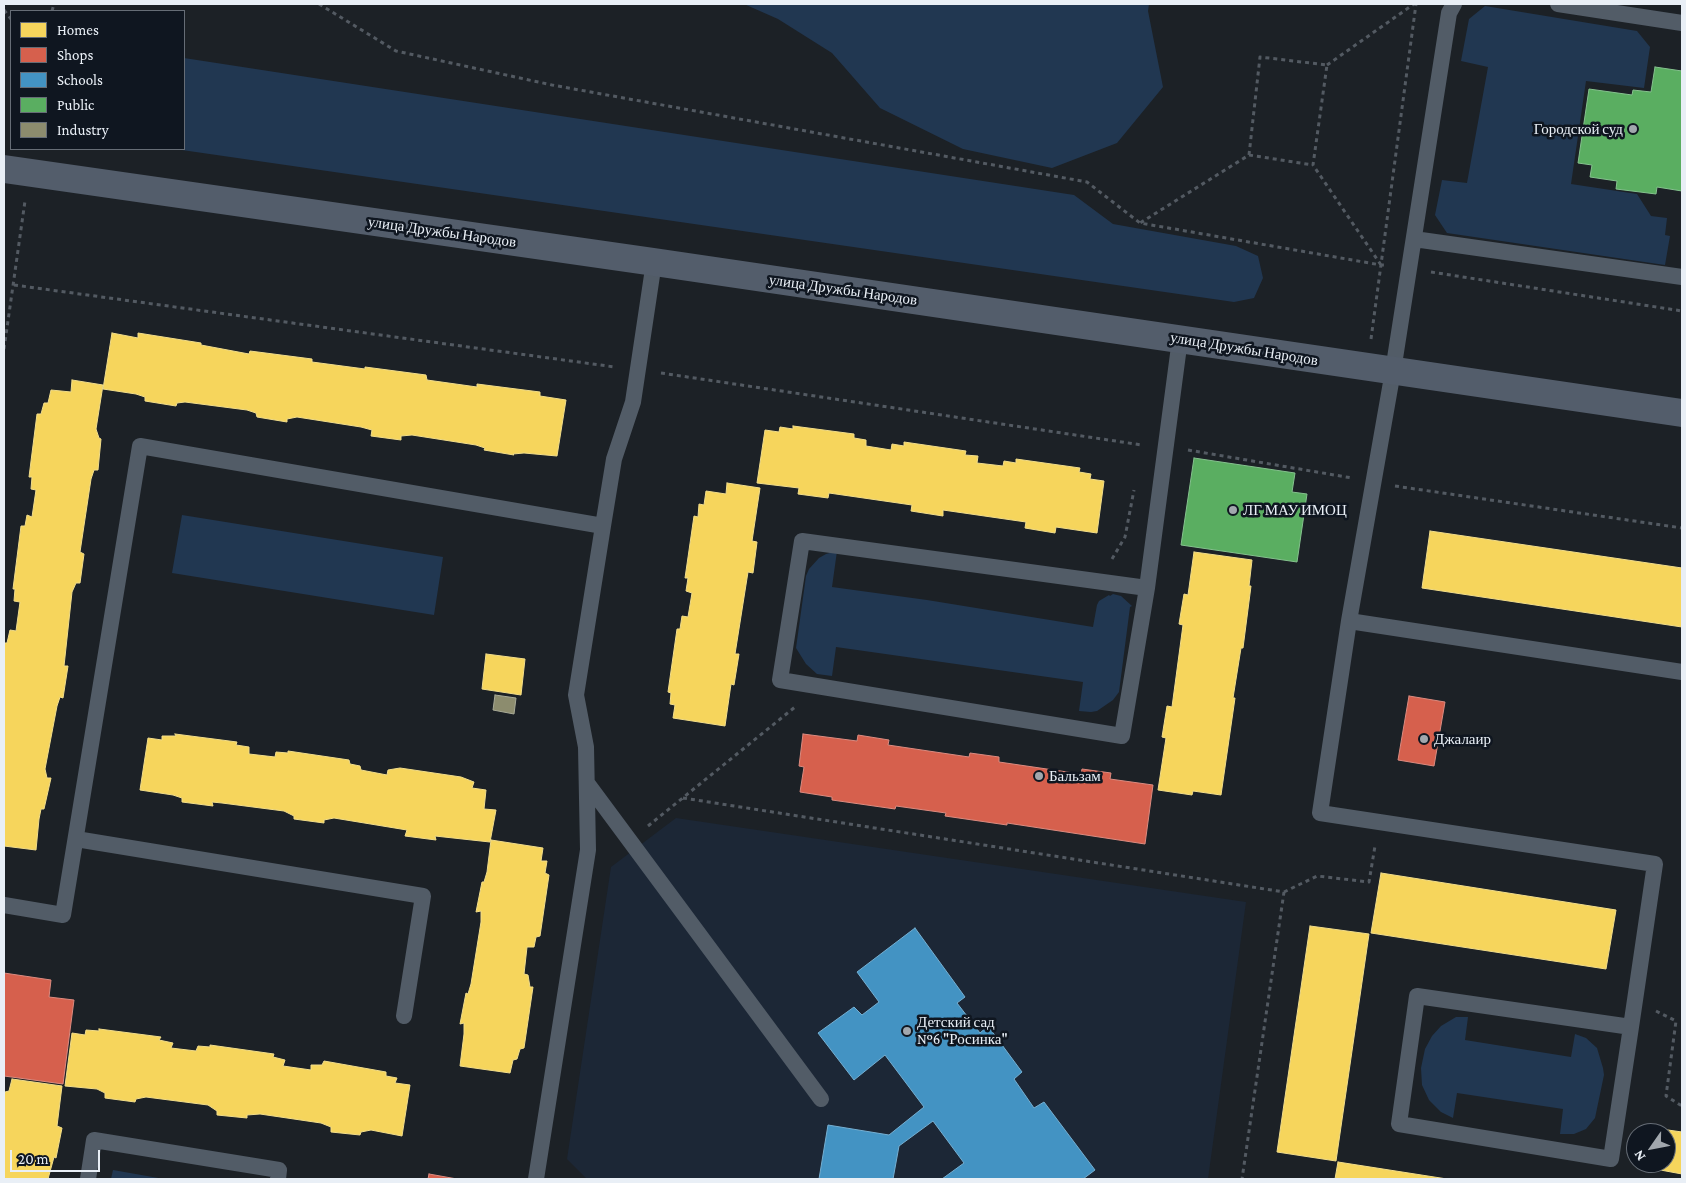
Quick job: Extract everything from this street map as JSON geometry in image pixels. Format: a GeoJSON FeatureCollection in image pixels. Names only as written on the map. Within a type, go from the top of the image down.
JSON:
{"type":"FeatureCollection","features":[{"type":"Feature","properties":{"kind":"street","name":"улица Дружбы Народов"},"geometry":{"type":"LineString","coordinates":[[16,170],[1682,413]]}},
{"type":"Feature","properties":{"kind":"lane"},"geometry":{"type":"LineString","coordinates":[[1454,4],[1449,13],[1393,371],[1349,621],[1320,813],[1655,864],[1631,1026],[1611,1159],[1399,1124],[1417,996],[1631,1026]]}},
{"type":"Feature","properties":{"kind":"lane"},"geometry":{"type":"LineString","coordinates":[[1558,4],[1682,23]]}},
{"type":"Feature","properties":{"kind":"lane"},"geometry":{"type":"LineString","coordinates":[[1414,239],[1682,277]]}},
{"type":"Feature","properties":{"kind":"lane"},"geometry":{"type":"LineString","coordinates":[[536,1179],[588,850],[586,747],[576,696],[614,459],[633,402],[654,262]]}},
{"type":"Feature","properties":{"kind":"lane"},"geometry":{"type":"LineString","coordinates":[[1147,588],[802,541],[780,680],[1122,736],[1147,588],[1180,339]]}},
{"type":"Feature","properties":{"kind":"lane"},"geometry":{"type":"LineString","coordinates":[[4,905],[63,915],[140,446],[602,526]]}},
{"type":"Feature","properties":{"kind":"lane"},"geometry":{"type":"LineString","coordinates":[[1349,621],[1682,672]]}},
{"type":"Feature","properties":{"kind":"lane"},"geometry":{"type":"LineString","coordinates":[[587,783],[821,1099]]}},
{"type":"Feature","properties":{"kind":"lane"},"geometry":{"type":"LineString","coordinates":[[76,838],[423,896],[404,1016]]}},
{"type":"Feature","properties":{"kind":"lane"},"geometry":{"type":"LineString","coordinates":[[88,1179],[94,1140],[279,1170],[278,1179]]}},
{"type":"Feature","properties":{"kind":"path"},"geometry":{"type":"LineString","coordinates":[[319,4],[396,51],[552,85],[1087,182],[1140,223],[1381,265],[1682,311]]}},
{"type":"Feature","properties":{"kind":"path"},"geometry":{"type":"LineString","coordinates":[[1249,155],[1260,57],[1327,65],[1415,4]]}},
{"type":"Feature","properties":{"kind":"path"},"geometry":{"type":"LineString","coordinates":[[1381,265],[1415,4]]}},
{"type":"Feature","properties":{"kind":"path"},"geometry":{"type":"LineString","coordinates":[[1327,65],[1313,165],[1381,265]]}},
{"type":"Feature","properties":{"kind":"path"},"geometry":{"type":"LineString","coordinates":[[1140,223],[1249,155],[1313,165]]}},
{"type":"Feature","properties":{"kind":"path"},"geometry":{"type":"LineString","coordinates":[[4,349],[14,285],[16,170]]}},
{"type":"Feature","properties":{"kind":"path"},"geometry":{"type":"LineString","coordinates":[[14,285],[638,370],[1142,446],[1165,447],[1373,482],[1682,528]]}},
{"type":"Feature","properties":{"kind":"path"},"geometry":{"type":"LineString","coordinates":[[630,841],[800,702]]}},
{"type":"Feature","properties":{"kind":"path"},"geometry":{"type":"LineString","coordinates":[[682,798],[1284,892],[1317,876],[1368,882],[1374,846],[1384,848]]}},
{"type":"Feature","properties":{"kind":"path"},"geometry":{"type":"LineString","coordinates":[[1242,1179],[1284,892]]}},
{"type":"Feature","properties":{"kind":"shaded area"},"geometry":{"type":"Polygon","coordinates":[[[744,4],[1149,4],[1148,11],[1163,87],[1117,143],[1052,168],[963,149],[880,108],[832,53],[778,19],[744,4]]]}},
{"type":"Feature","properties":{"kind":"shaded area"},"geometry":{"type":"Polygon","coordinates":[[[1485,6],[1637,31],[1650,47],[1644,88],[1586,81],[1571,184],[1637,194],[1651,216],[1667,218],[1665,235],[1670,236],[1665,265],[1447,233],[1435,215],[1442,180],[1467,183],[1488,67],[1461,61],[1469,19],[1485,6]]]}},
{"type":"Feature","properties":{"kind":"shaded area"},"geometry":{"type":"Polygon","coordinates":[[[185,58],[1074,195],[1113,224],[1236,246],[1258,256],[1263,278],[1254,298],[1234,302],[182,150],[185,150],[185,58]]]}},
{"type":"Feature","properties":{"kind":"shaded area"},"geometry":{"type":"Polygon","coordinates":[[[182,515],[443,557],[434,615],[172,573],[182,515]]]}},
{"type":"Feature","properties":{"kind":"shaded area"},"geometry":{"type":"Polygon","coordinates":[[[837,551],[832,587],[927,600],[1093,627],[1099,601],[1113,594],[1121,596],[1132,606],[1130,607],[1119,692],[1113,700],[1097,711],[1079,711],[1083,682],[836,647],[832,676],[817,674],[806,664],[796,648],[806,576],[809,569],[819,558],[837,551]]]}},
{"type":"Feature","properties":{"kind":"shaded area","name":"Детский сад №6 \"Росинка\""},"geometry":{"type":"Polygon","coordinates":[[[676,818],[1246,902],[1208,1179],[587,1179],[567,1159],[611,867],[676,818]]]}},
{"type":"Feature","properties":{"kind":"shaded area"},"geometry":{"type":"Polygon","coordinates":[[[1456,1017],[1468,1017],[1465,1040],[1571,1057],[1575,1034],[1586,1038],[1597,1048],[1604,1075],[1595,1118],[1586,1129],[1574,1134],[1560,1134],[1563,1109],[1457,1093],[1453,1118],[1441,1112],[1429,1100],[1422,1085],[1421,1068],[1425,1049],[1432,1036],[1441,1026],[1456,1017]]]}},
{"type":"Feature","properties":{"kind":"shaded area"},"geometry":{"type":"Polygon","coordinates":[[[113,1170],[164,1179],[111,1179],[113,1170]]]}},
{"type":"Feature","properties":{"kind":"building: Homes"},"geometry":{"type":"Polygon","coordinates":[[[112,333],[138,338],[138,333],[201,343],[201,345],[249,354],[250,351],[312,359],[312,362],[426,375],[427,380],[477,387],[477,384],[540,392],[540,396],[566,400],[557,456],[524,453],[514,455],[484,450],[485,448],[476,445],[412,435],[401,436],[401,440],[371,436],[372,430],[361,427],[297,417],[287,419],[287,422],[257,417],[256,413],[247,410],[185,402],[177,403],[176,406],[145,401],[145,397],[136,394],[103,389],[112,333]]]}},
{"type":"Feature","properties":{"kind":"building: Homes"},"geometry":{"type":"Polygon","coordinates":[[[72,380],[103,385],[96,429],[101,439],[98,470],[94,470],[91,479],[80,552],[84,554],[80,583],[76,583],[72,592],[64,666],[68,666],[63,698],[60,697],[57,706],[45,769],[47,778],[51,778],[44,809],[41,809],[36,850],[4,846],[4,643],[7,643],[10,630],[16,631],[20,602],[14,601],[15,589],[13,589],[21,526],[25,526],[27,515],[32,517],[36,490],[31,489],[32,477],[29,477],[37,414],[41,414],[44,403],[48,403],[51,390],[71,392],[72,380]]]}},
{"type":"Feature","properties":{"kind":"building: Homes"},"geometry":{"type":"Polygon","coordinates":[[[793,426],[854,434],[854,438],[866,440],[866,446],[891,450],[892,444],[904,446],[904,442],[966,451],[965,455],[978,456],[977,463],[1003,466],[1004,461],[1016,463],[1016,459],[1080,468],[1079,472],[1091,474],[1090,479],[1104,481],[1097,533],[1056,527],[1055,533],[1025,528],[1026,522],[943,510],[943,516],[911,511],[912,505],[829,493],[828,498],[798,494],[799,488],[757,483],[765,430],[779,432],[780,427],[793,429],[793,426]]]}},
{"type":"Feature","properties":{"kind":"building: Homes"},"geometry":{"type":"Polygon","coordinates":[[[727,483],[760,488],[752,541],[757,542],[753,573],[748,572],[735,654],[739,654],[734,685],[731,684],[725,726],[673,718],[675,705],[670,704],[671,693],[668,692],[677,629],[680,629],[682,616],[688,617],[692,593],[686,591],[688,578],[685,578],[694,516],[698,517],[699,504],[704,505],[706,491],[726,494],[727,483]]]}},
{"type":"Feature","properties":{"kind":"building: Homes"},"geometry":{"type":"Polygon","coordinates":[[[1430,531],[1682,568],[1682,627],[1422,588],[1430,531]]]}},
{"type":"Feature","properties":{"kind":"building: Homes"},"geometry":{"type":"Polygon","coordinates":[[[1194,552],[1252,560],[1249,586],[1251,586],[1243,648],[1241,648],[1233,698],[1235,698],[1221,795],[1193,791],[1192,795],[1158,790],[1166,738],[1162,737],[1167,706],[1172,707],[1183,625],[1179,624],[1184,594],[1188,595],[1194,552]]]}},
{"type":"Feature","properties":{"kind":"building: Homes"},"geometry":{"type":"Polygon","coordinates":[[[486,654],[525,659],[521,695],[482,689],[486,654]]]}},
{"type":"Feature","properties":{"kind":"building: Homes"},"geometry":{"type":"Polygon","coordinates":[[[175,734],[237,742],[236,745],[249,747],[249,754],[275,757],[276,752],[288,753],[288,751],[349,760],[350,764],[360,766],[361,770],[387,775],[388,770],[400,768],[461,777],[474,782],[472,788],[486,790],[484,809],[496,810],[490,842],[435,836],[436,840],[405,836],[407,830],[334,818],[324,820],[324,823],[294,819],[294,816],[284,811],[212,802],[213,806],[182,802],[182,798],[173,795],[140,790],[148,738],[162,740],[162,736],[176,736],[175,734]]]}},
{"type":"Feature","properties":{"kind":"building: Homes"},"geometry":{"type":"Polygon","coordinates":[[[491,840],[543,848],[541,861],[547,861],[545,873],[549,875],[540,936],[536,937],[534,947],[527,947],[524,974],[528,975],[530,987],[533,987],[524,1048],[520,1049],[517,1059],[513,1060],[510,1073],[460,1066],[464,1023],[460,1024],[466,993],[468,994],[471,984],[481,922],[481,911],[476,912],[482,882],[484,882],[487,872],[491,840]]]}},
{"type":"Feature","properties":{"kind":"building: Homes"},"geometry":{"type":"Polygon","coordinates":[[[1381,873],[1616,910],[1606,969],[1371,933],[1381,873]]]}},
{"type":"Feature","properties":{"kind":"building: Homes"},"geometry":{"type":"Polygon","coordinates":[[[1310,926],[1369,934],[1336,1161],[1277,1152],[1310,926]]]}},
{"type":"Feature","properties":{"kind":"building: Homes"},"geometry":{"type":"Polygon","coordinates":[[[99,1029],[161,1037],[159,1040],[173,1043],[171,1048],[196,1051],[198,1046],[210,1047],[210,1045],[274,1054],[273,1057],[285,1060],[283,1066],[311,1070],[311,1065],[322,1065],[324,1061],[386,1072],[386,1076],[397,1078],[395,1083],[410,1085],[402,1136],[371,1130],[361,1132],[360,1135],[331,1132],[331,1127],[321,1123],[260,1114],[247,1115],[247,1118],[217,1115],[217,1111],[208,1105],[146,1097],[136,1099],[135,1102],[105,1098],[105,1093],[97,1089],[65,1086],[72,1033],[85,1035],[86,1030],[99,1031],[99,1029]]]}},
{"type":"Feature","properties":{"kind":"building: Homes"},"geometry":{"type":"Polygon","coordinates":[[[12,1079],[62,1086],[57,1126],[62,1128],[56,1158],[54,1157],[48,1179],[4,1179],[4,1095],[5,1092],[9,1091],[12,1079]]]}},
{"type":"Feature","properties":{"kind":"building: Homes"},"geometry":{"type":"Polygon","coordinates":[[[1676,1131],[1682,1132],[1682,1174],[1676,1173],[1676,1131]]]}},
{"type":"Feature","properties":{"kind":"building: Homes"},"geometry":{"type":"Polygon","coordinates":[[[1338,1162],[1447,1179],[1335,1179],[1338,1162]]]}},
{"type":"Feature","properties":{"kind":"building: Shops"},"geometry":{"type":"Polygon","coordinates":[[[1409,696],[1445,702],[1434,766],[1398,760],[1409,696]]]}},
{"type":"Feature","properties":{"kind":"building: Shops"},"geometry":{"type":"Polygon","coordinates":[[[803,734],[857,741],[858,735],[889,740],[888,745],[969,757],[970,753],[999,757],[999,762],[1081,774],[1082,769],[1111,773],[1110,779],[1153,785],[1145,844],[1007,823],[1007,825],[945,816],[946,813],[896,806],[895,809],[832,800],[832,797],[800,792],[804,767],[799,766],[803,734]]]}},
{"type":"Feature","properties":{"kind":"building: Shops"},"geometry":{"type":"Polygon","coordinates":[[[4,973],[51,980],[49,997],[74,1000],[63,1084],[4,1076],[4,973]]]}},
{"type":"Feature","properties":{"kind":"building: Shops"},"geometry":{"type":"Polygon","coordinates":[[[429,1174],[457,1179],[428,1179],[429,1174]]]}},
{"type":"Feature","properties":{"kind":"building: Schools"},"geometry":{"type":"Polygon","coordinates":[[[915,928],[965,997],[957,1003],[980,1033],[988,1026],[1022,1072],[1014,1079],[1034,1108],[1044,1102],[1095,1170],[1083,1179],[942,1179],[964,1163],[933,1121],[899,1146],[893,1179],[819,1179],[828,1125],[889,1135],[924,1107],[885,1055],[854,1080],[818,1033],[854,1007],[862,1015],[879,1002],[857,972],[915,928]]]}},
{"type":"Feature","properties":{"kind":"building: Public","name":"Городской суд"},"geometry":{"type":"Polygon","coordinates":[[[1655,67],[1682,71],[1682,191],[1657,187],[1656,194],[1616,189],[1617,181],[1590,177],[1592,165],[1578,163],[1589,89],[1632,95],[1633,90],[1651,92],[1655,67]]]}},
{"type":"Feature","properties":{"kind":"building: Public"},"geometry":{"type":"Polygon","coordinates":[[[1194,458],[1295,473],[1292,492],[1307,494],[1297,562],[1181,545],[1194,458]]]}},
{"type":"Feature","properties":{"kind":"building: Industry"},"geometry":{"type":"Polygon","coordinates":[[[495,695],[516,698],[514,714],[493,710],[495,695]]]}},
{"type":"Feature","properties":{"kind":"place","name":"Городской суд"},"geometry":{"type":"Point","coordinates":[1633,129]}},
{"type":"Feature","properties":{"kind":"place","name":"ЛГ МАУ ИМОЦ"},"geometry":{"type":"Point","coordinates":[1233,510]}},
{"type":"Feature","properties":{"kind":"place","name":"Джалаир"},"geometry":{"type":"Point","coordinates":[1424,739]}},
{"type":"Feature","properties":{"kind":"place","name":"Бальзам"},"geometry":{"type":"Point","coordinates":[1039,776]}},
{"type":"Feature","properties":{"kind":"place","name":"Детский сад №6 \"Росинка\""},"geometry":{"type":"Point","coordinates":[907,1031]}}]}
